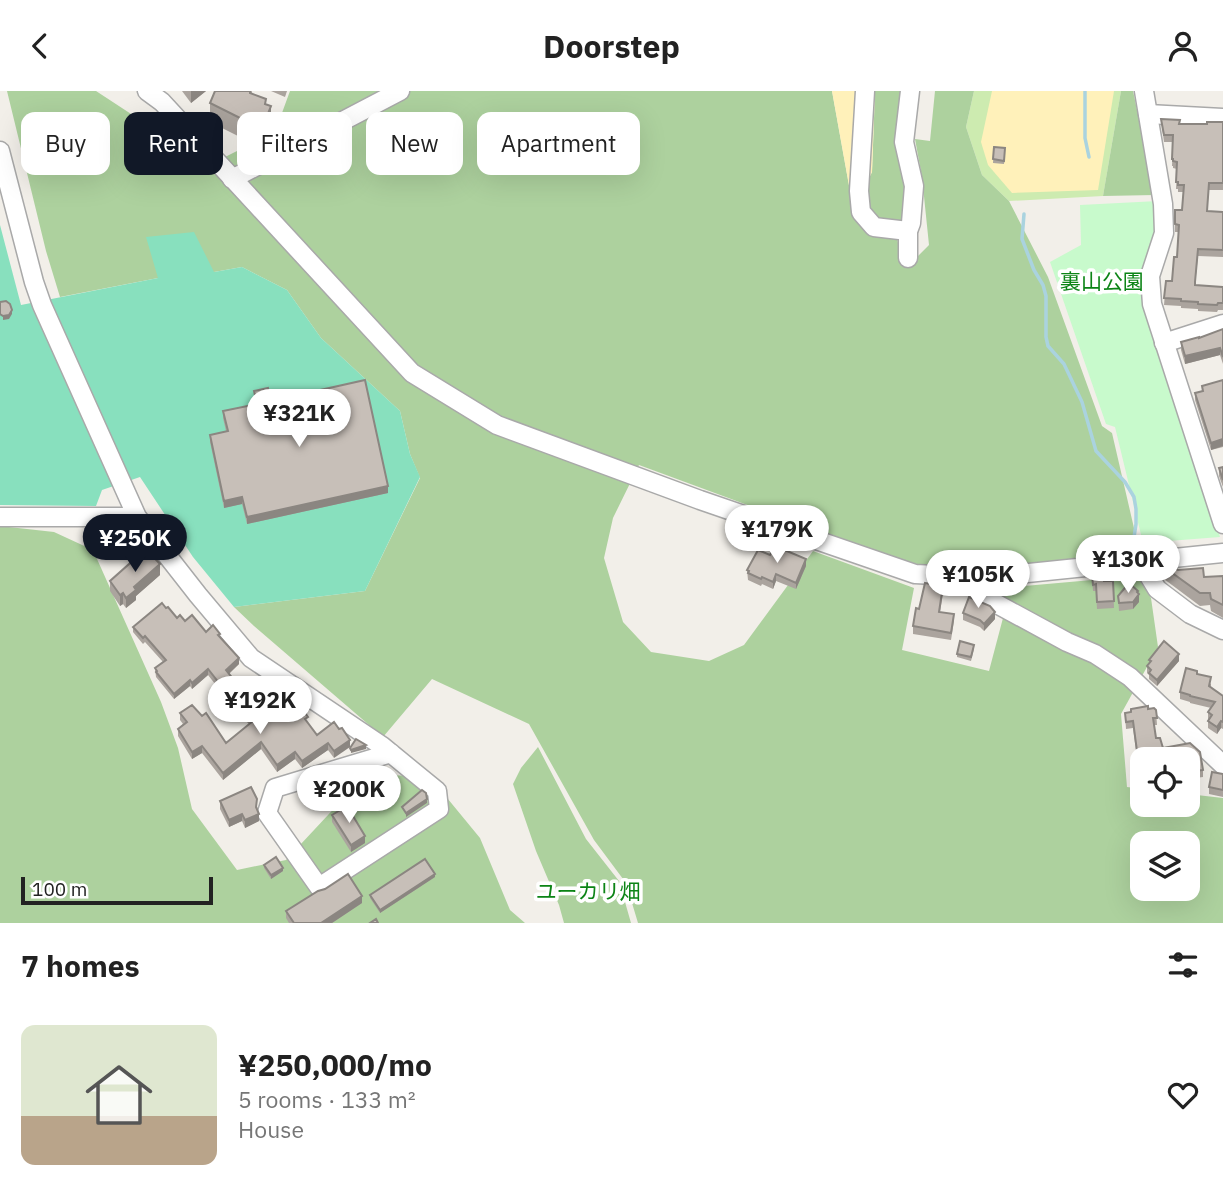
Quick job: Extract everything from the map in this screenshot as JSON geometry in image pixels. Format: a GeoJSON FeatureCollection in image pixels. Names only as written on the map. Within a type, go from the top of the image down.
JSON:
{"type":"FeatureCollection","features":[{"type":"Feature","properties":{"kind":"street"},"geometry":{"type":"LineString","coordinates":[[147,91],[162,102],[412,373],[497,425],[700,500],[915,574],[976,577],[1223,553]]}},
{"type":"Feature","properties":{"kind":"street"},"geometry":{"type":"LineString","coordinates":[[232,179],[400,91]]}},
{"type":"Feature","properties":{"kind":"street"},"geometry":{"type":"LineString","coordinates":[[865,91],[859,191],[861,212],[874,227],[908,231]]}},
{"type":"Feature","properties":{"kind":"street"},"geometry":{"type":"LineString","coordinates":[[908,258],[908,231],[914,186],[904,142],[910,91]]}},
{"type":"Feature","properties":{"kind":"street"},"geometry":{"type":"LineString","coordinates":[[1144,91],[1163,204],[1164,233],[1150,276],[1152,303],[1223,524]]}},
{"type":"Feature","properties":{"kind":"street"},"geometry":{"type":"LineString","coordinates":[[1148,114],[1223,118]]}},
{"type":"Feature","properties":{"kind":"street"},"geometry":{"type":"LineString","coordinates":[[0,151],[42,305],[136,517],[251,658],[391,753],[436,791],[439,809],[319,887],[267,813],[275,788],[391,753]]}},
{"type":"Feature","properties":{"kind":"street"},"geometry":{"type":"LineString","coordinates":[[1164,342],[1223,324]]}},
{"type":"Feature","properties":{"kind":"street"},"geometry":{"type":"LineString","coordinates":[[0,517],[136,517]]}},
{"type":"Feature","properties":{"kind":"street"},"geometry":{"type":"LineString","coordinates":[[1140,561],[1157,589],[1190,614],[1223,630]]}},
{"type":"Feature","properties":{"kind":"street"},"geometry":{"type":"LineString","coordinates":[[976,577],[984,597],[1095,655],[1130,677],[1223,765]]}},
{"type":"Feature","properties":{"kind":"green space"},"geometry":{"type":"Polygon","coordinates":[[[7,91],[96,91],[128,112],[124,112],[124,175],[223,175],[223,158],[237,151],[237,175],[352,175],[352,112],[282,112],[290,91],[832,91],[850,191],[869,235],[897,237],[902,265],[910,264],[929,245],[915,139],[930,141],[935,91],[974,91],[966,127],[982,175],[1009,201],[1048,277],[1102,426],[1112,433],[1140,554],[982,569],[917,564],[845,541],[639,465],[613,518],[604,558],[623,622],[651,652],[709,661],[744,645],[813,551],[914,588],[902,650],[989,671],[1003,618],[991,598],[992,589],[1137,576],[1151,598],[1158,647],[1121,714],[1127,787],[1130,787],[1130,817],[1200,817],[1200,795],[1223,798],[1223,923],[638,923],[626,883],[594,840],[529,724],[432,679],[383,737],[234,607],[365,591],[420,478],[410,454],[400,411],[321,338],[287,290],[242,267],[158,278],[60,297],[27,175],[110,175],[110,112],[21,112],[21,148],[7,91]]]}},
{"type":"Feature","properties":{"kind":"green space"},"geometry":{"type":"Polygon","coordinates":[[[875,91],[904,91],[907,206],[904,221],[889,225],[876,223],[863,206],[863,190],[872,172],[875,91]]]}},
{"type":"Feature","properties":{"kind":"green space"},"geometry":{"type":"Polygon","coordinates":[[[974,91],[1121,91],[1103,196],[1009,201],[982,175],[966,127],[974,91]]]}},
{"type":"Feature","properties":{"kind":"green space"},"geometry":{"type":"Polygon","coordinates":[[[1121,91],[1133,91],[1155,195],[1103,196],[1121,91]]]}},
{"type":"Feature","properties":{"kind":"green space","name":"裏山公園"},"geometry":{"type":"Polygon","coordinates":[[[1158,201],[1157,231],[1145,296],[1220,537],[1143,543],[1115,427],[1106,424],[1050,262],[1081,245],[1080,205],[1158,201]]]}},
{"type":"Feature","properties":{"kind":"green space"},"geometry":{"type":"Polygon","coordinates":[[[0,225],[21,305],[158,278],[146,237],[194,232],[214,272],[242,267],[287,290],[321,338],[400,411],[410,454],[420,477],[365,591],[234,607],[193,557],[140,477],[102,490],[96,506],[0,505],[0,225]]]}},
{"type":"Feature","properties":{"kind":"green space"},"geometry":{"type":"Polygon","coordinates":[[[0,526],[54,532],[93,550],[161,702],[178,748],[192,809],[237,870],[286,860],[342,800],[374,775],[429,776],[480,838],[510,910],[525,923],[0,923],[0,526]]]}},
{"type":"Feature","properties":{"kind":"green space","name":"ユーカリ畑"},"geometry":{"type":"Polygon","coordinates":[[[538,747],[586,839],[619,881],[631,923],[564,923],[513,784],[521,768],[538,747]]]}},
{"type":"Feature","properties":{"kind":"sand"},"geometry":{"type":"Polygon","coordinates":[[[832,91],[875,91],[872,172],[863,190],[850,191],[832,91]]]}},
{"type":"Feature","properties":{"kind":"sand"},"geometry":{"type":"Polygon","coordinates":[[[992,91],[1114,91],[1098,190],[1012,193],[988,165],[981,142],[992,91]]]}},
{"type":"Feature","properties":{"kind":"building"},"geometry":{"type":"Polygon","coordinates":[[[215,91],[250,91],[266,99],[265,104],[271,106],[269,112],[237,112],[237,116],[210,103],[215,91]]]}},
{"type":"Feature","properties":{"kind":"building"},"geometry":{"type":"Polygon","coordinates":[[[1161,119],[1180,120],[1179,124],[1223,122],[1223,183],[1209,183],[1207,211],[1223,212],[1223,250],[1198,249],[1195,282],[1195,285],[1223,287],[1223,303],[1217,305],[1164,298],[1166,281],[1172,281],[1174,257],[1177,257],[1179,225],[1175,224],[1175,210],[1182,210],[1184,185],[1178,185],[1176,182],[1177,162],[1172,159],[1173,135],[1164,135],[1161,119]]]}},
{"type":"Feature","properties":{"kind":"building"},"geometry":{"type":"Polygon","coordinates":[[[994,147],[1005,148],[1004,161],[993,159],[994,147]]]}},
{"type":"Feature","properties":{"kind":"building"},"geometry":{"type":"Polygon","coordinates":[[[6,301],[12,310],[9,315],[3,316],[0,314],[0,302],[6,301]]]}},
{"type":"Feature","properties":{"kind":"building"},"geometry":{"type":"Polygon","coordinates":[[[1223,329],[1223,357],[1220,348],[1185,356],[1181,342],[1223,329]]]}},
{"type":"Feature","properties":{"kind":"building"},"geometry":{"type":"Polygon","coordinates":[[[365,380],[388,486],[247,517],[242,497],[224,501],[210,435],[228,431],[223,411],[257,404],[254,391],[268,388],[271,401],[365,380]]]}},
{"type":"Feature","properties":{"kind":"building"},"geometry":{"type":"Polygon","coordinates":[[[1223,380],[1223,439],[1211,443],[1195,393],[1203,391],[1202,386],[1223,380]]]}},
{"type":"Feature","properties":{"kind":"building"},"geometry":{"type":"Polygon","coordinates":[[[775,546],[806,559],[796,583],[776,574],[773,582],[748,573],[747,570],[758,550],[770,555],[775,546]]]}},
{"type":"Feature","properties":{"kind":"building"},"geometry":{"type":"Polygon","coordinates":[[[146,549],[160,564],[134,587],[136,590],[126,598],[123,593],[120,595],[110,581],[146,549]]]}},
{"type":"Feature","properties":{"kind":"building"},"geometry":{"type":"Polygon","coordinates":[[[1167,563],[1178,570],[1203,568],[1204,577],[1223,576],[1223,605],[1211,599],[1210,593],[1200,593],[1164,567],[1167,563]]]}},
{"type":"Feature","properties":{"kind":"building"},"geometry":{"type":"Polygon","coordinates":[[[1092,574],[1103,574],[1104,581],[1113,581],[1114,601],[1097,602],[1096,584],[1093,585],[1092,574]]]}},
{"type":"Feature","properties":{"kind":"building"},"geometry":{"type":"Polygon","coordinates":[[[925,583],[943,586],[939,612],[954,614],[951,633],[913,626],[925,583]]]}},
{"type":"Feature","properties":{"kind":"building"},"geometry":{"type":"Polygon","coordinates":[[[1129,583],[1139,594],[1133,602],[1119,603],[1118,596],[1129,583]]]}},
{"type":"Feature","properties":{"kind":"building"},"geometry":{"type":"Polygon","coordinates":[[[969,597],[990,606],[995,612],[984,624],[963,613],[969,597]]]}},
{"type":"Feature","properties":{"kind":"building"},"geometry":{"type":"Polygon","coordinates":[[[162,603],[177,618],[180,615],[185,621],[192,615],[206,632],[213,625],[220,634],[218,635],[239,658],[226,670],[234,680],[223,688],[208,669],[174,694],[155,668],[166,660],[145,636],[143,638],[133,627],[162,603]]]}},
{"type":"Feature","properties":{"kind":"building"},"geometry":{"type":"Polygon","coordinates":[[[960,641],[974,645],[971,657],[957,654],[960,641]]]}},
{"type":"Feature","properties":{"kind":"building"},"geometry":{"type":"Polygon","coordinates":[[[1164,641],[1179,654],[1157,680],[1149,673],[1151,670],[1147,666],[1164,641]]]}},
{"type":"Feature","properties":{"kind":"building"},"geometry":{"type":"Polygon","coordinates":[[[1186,668],[1211,677],[1209,686],[1223,696],[1223,722],[1217,727],[1208,721],[1212,715],[1208,712],[1215,702],[1180,692],[1186,668]]]}},
{"type":"Feature","properties":{"kind":"building"},"geometry":{"type":"Polygon","coordinates":[[[267,704],[272,711],[279,706],[286,715],[300,706],[308,717],[305,719],[317,735],[334,722],[350,740],[334,751],[328,743],[302,761],[295,752],[277,765],[261,742],[223,773],[202,746],[192,752],[178,729],[187,722],[180,713],[192,705],[202,716],[206,713],[226,743],[253,721],[246,714],[246,710],[252,705],[258,711],[267,704]]]}},
{"type":"Feature","properties":{"kind":"building"},"geometry":{"type":"Polygon","coordinates":[[[1148,706],[1148,709],[1156,710],[1157,718],[1153,718],[1156,738],[1160,738],[1163,747],[1136,747],[1133,721],[1126,722],[1125,713],[1131,712],[1131,709],[1148,706]]]}},
{"type":"Feature","properties":{"kind":"building"},"geometry":{"type":"Polygon","coordinates":[[[356,739],[366,745],[351,750],[350,748],[356,739]]]}},
{"type":"Feature","properties":{"kind":"building"},"geometry":{"type":"Polygon","coordinates":[[[1190,743],[1194,747],[1168,747],[1190,743]]]}},
{"type":"Feature","properties":{"kind":"building"},"geometry":{"type":"Polygon","coordinates":[[[1212,772],[1223,774],[1223,790],[1209,787],[1212,772]]]}},
{"type":"Feature","properties":{"kind":"building"},"geometry":{"type":"Polygon","coordinates":[[[251,787],[257,799],[259,814],[245,820],[242,814],[229,820],[220,801],[251,787]]]}},
{"type":"Feature","properties":{"kind":"building"},"geometry":{"type":"Polygon","coordinates":[[[422,790],[427,799],[406,813],[402,807],[422,790]]]}},
{"type":"Feature","properties":{"kind":"building"},"geometry":{"type":"Polygon","coordinates":[[[347,806],[365,836],[351,845],[332,815],[347,806]]]}},
{"type":"Feature","properties":{"kind":"building"},"geometry":{"type":"Polygon","coordinates":[[[276,857],[283,868],[271,875],[264,865],[276,857]]]}},
{"type":"Feature","properties":{"kind":"building"},"geometry":{"type":"Polygon","coordinates":[[[425,859],[435,874],[380,910],[370,895],[425,859]]]}},
{"type":"Feature","properties":{"kind":"building"},"geometry":{"type":"Polygon","coordinates":[[[348,874],[362,896],[321,923],[294,923],[286,911],[348,874]]]}},
{"type":"Feature","properties":{"kind":"waterway"},"geometry":{"type":"LineString","coordinates":[[1085,91],[1085,138],[1089,157]]}},
{"type":"Feature","properties":{"kind":"waterway"},"geometry":{"type":"LineString","coordinates":[[1024,214],[1022,239],[1046,296],[1048,346],[1064,364],[1082,402],[1096,451],[1125,482],[1134,497],[1136,524],[1133,544]]}}]}
